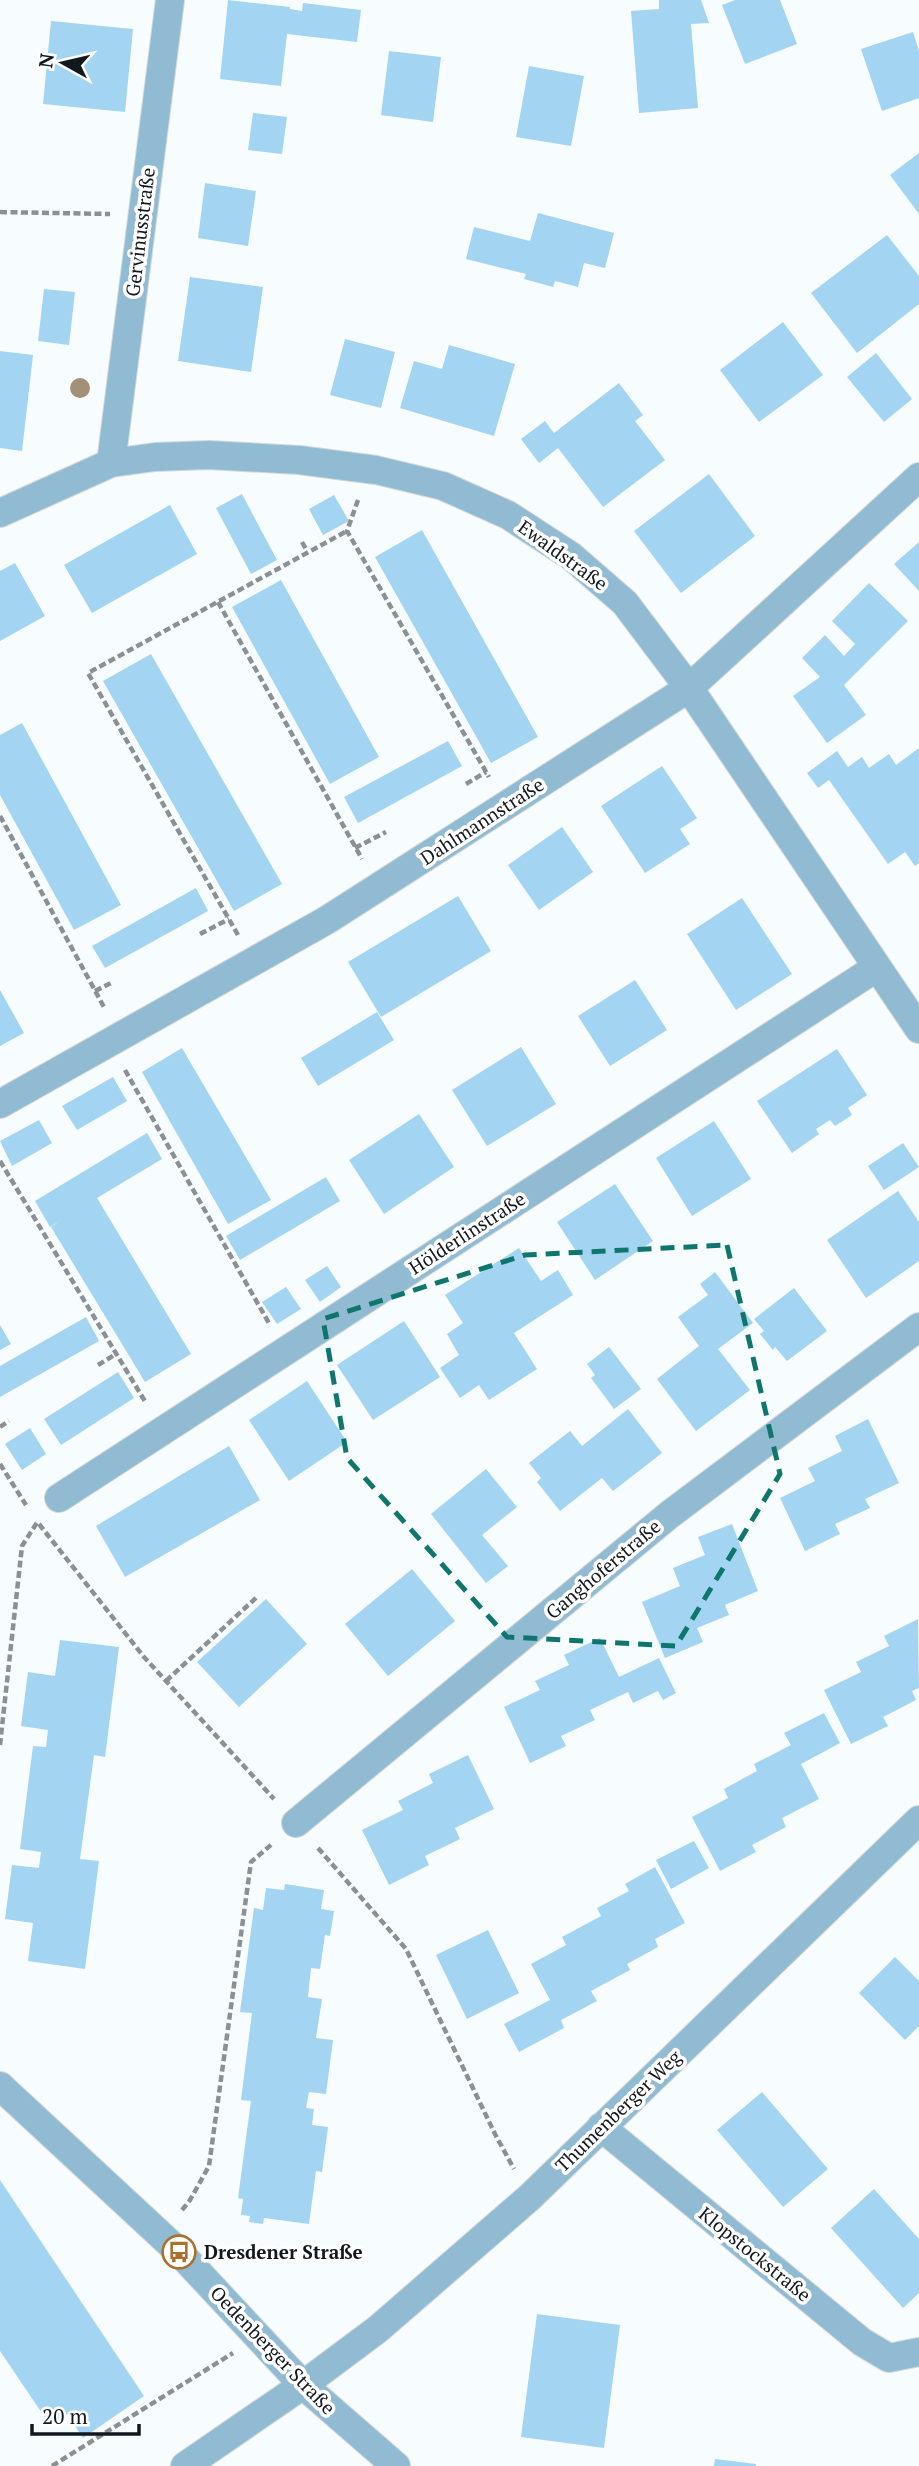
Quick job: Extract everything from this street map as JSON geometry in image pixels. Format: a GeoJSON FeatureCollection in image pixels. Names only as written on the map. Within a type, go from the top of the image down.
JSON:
{"type":"FeatureCollection","features":[{"type":"Feature","properties":{"kind":"street","name":"Gervinusstraße"},"geometry":{"type":"LineString","coordinates":[[111,463],[170,0]]}},
{"type":"Feature","properties":{"kind":"street","name":"Ewaldstraße"},"geometry":{"type":"LineString","coordinates":[[0,513],[111,463],[155,457],[209,455],[299,460],[376,470],[443,486],[508,515],[570,555],[625,603],[689,688],[919,1029]]}},
{"type":"Feature","properties":{"kind":"street","name":"Dahlmannstraße"},"geometry":{"type":"LineString","coordinates":[[0,1104],[327,920],[689,688],[919,477]]}},
{"type":"Feature","properties":{"kind":"street","name":"Hölderlinstraße"},"geometry":{"type":"LineString","coordinates":[[59,1498],[876,968]]}},
{"type":"Feature","properties":{"kind":"street","name":"Ganghoferstraße"},"geometry":{"type":"LineString","coordinates":[[296,1823],[668,1515],[919,1327]]}},
{"type":"Feature","properties":{"kind":"street","name":"Thumenberger Weg"},"geometry":{"type":"LineString","coordinates":[[303,2385],[378,2329],[530,2197],[919,1820]]}},
{"type":"Feature","properties":{"kind":"street","name":"Oedenberger Straße"},"geometry":{"type":"LineString","coordinates":[[0,2086],[179,2252],[303,2385],[396,2466]]}},
{"type":"Feature","properties":{"kind":"street","name":"Klopstockstraße"},"geometry":{"type":"LineString","coordinates":[[601,2127],[862,2342],[889,2358],[919,2353]]}},
{"type":"Feature","properties":{"kind":"street"},"geometry":{"type":"LineString","coordinates":[[185,2466],[303,2385]]}},
{"type":"Feature","properties":{"kind":"path"},"geometry":{"type":"LineString","coordinates":[[0,212],[142,215]]}},
{"type":"Feature","properties":{"kind":"path"},"geometry":{"type":"LineString","coordinates":[[253,961],[88,673],[347,531],[359,496],[376,470]]}},
{"type":"Feature","properties":{"kind":"path"},"geometry":{"type":"LineString","coordinates":[[347,531],[506,806]]}},
{"type":"Feature","properties":{"kind":"path"},"geometry":{"type":"LineString","coordinates":[[302,542],[307,551]]}},
{"type":"Feature","properties":{"kind":"path"},"geometry":{"type":"LineString","coordinates":[[218,602],[377,888]]}},
{"type":"Feature","properties":{"kind":"path"},"geometry":{"type":"LineString","coordinates":[[466,784],[486,772]]}},
{"type":"Feature","properties":{"kind":"path"},"geometry":{"type":"LineString","coordinates":[[0,816],[95,991],[115,1039],[268,1322]]}},
{"type":"Feature","properties":{"kind":"path"},"geometry":{"type":"LineString","coordinates":[[355,848],[386,832]]}},
{"type":"Feature","properties":{"kind":"path"},"geometry":{"type":"LineString","coordinates":[[200,934],[229,919]]}},
{"type":"Feature","properties":{"kind":"path"},"geometry":{"type":"LineString","coordinates":[[95,991],[110,983]]}},
{"type":"Feature","properties":{"kind":"path"},"geometry":{"type":"LineString","coordinates":[[0,1161],[162,1431]]}},
{"type":"Feature","properties":{"kind":"path"},"geometry":{"type":"LineString","coordinates":[[99,1365],[116,1354]]}},
{"type":"Feature","properties":{"kind":"path"},"geometry":{"type":"LineString","coordinates":[[0,1427],[9,1421]]}},
{"type":"Feature","properties":{"kind":"path"},"geometry":{"type":"LineString","coordinates":[[0,1745],[22,1546],[37,1522],[59,1498]]}},
{"type":"Feature","properties":{"kind":"path"},"geometry":{"type":"LineString","coordinates":[[166,1681],[258,1596]]}},
{"type":"Feature","properties":{"kind":"path"},"geometry":{"type":"LineString","coordinates":[[190,2200],[209,2166],[251,1862],[296,1823]]}},
{"type":"Feature","properties":{"kind":"path"},"geometry":{"type":"LineString","coordinates":[[52,2466],[259,2337]]}},
{"type":"Feature","properties":{"kind":"highlighted area"},"geometry":{"type":"Polygon","coordinates":[[[727,1245],[780,1474],[676,1646],[507,1637],[347,1458],[323,1319],[525,1255],[727,1245]]]}},
{"type":"Feature","properties":{"kind":"building"},"geometry":{"type":"Polygon","coordinates":[[[228,0],[290,7],[302,11],[303,3],[361,10],[357,42],[287,34],[281,86],[220,79],[228,0]]]}},
{"type":"Feature","properties":{"kind":"building"},"geometry":{"type":"Polygon","coordinates":[[[659,0],[701,0],[709,23],[691,24],[698,108],[639,113],[631,11],[659,9],[659,0]]]}},
{"type":"Feature","properties":{"kind":"building"},"geometry":{"type":"Polygon","coordinates":[[[735,0],[780,0],[797,44],[745,64],[722,5],[735,0]]]}},
{"type":"Feature","properties":{"kind":"building"},"geometry":{"type":"Polygon","coordinates":[[[51,21],[133,29],[125,112],[43,104],[51,21]]]}},
{"type":"Feature","properties":{"kind":"building"},"geometry":{"type":"Polygon","coordinates":[[[913,32],[919,51],[919,98],[882,111],[861,49],[913,32]]]}},
{"type":"Feature","properties":{"kind":"building"},"geometry":{"type":"Polygon","coordinates":[[[389,51],[441,57],[433,122],[381,115],[389,51]]]}},
{"type":"Feature","properties":{"kind":"building"},"geometry":{"type":"Polygon","coordinates":[[[529,66],[584,76],[571,146],[516,137],[529,66]]]}},
{"type":"Feature","properties":{"kind":"building"},"geometry":{"type":"Polygon","coordinates":[[[253,113],[287,117],[282,154],[248,150],[253,113]]]}},
{"type":"Feature","properties":{"kind":"building"},"geometry":{"type":"Polygon","coordinates":[[[919,153],[919,214],[890,175],[919,153]]]}},
{"type":"Feature","properties":{"kind":"building"},"geometry":{"type":"Polygon","coordinates":[[[205,183],[256,191],[248,246],[198,238],[205,183]]]}},
{"type":"Feature","properties":{"kind":"building"},"geometry":{"type":"Polygon","coordinates":[[[538,213],[614,233],[605,268],[584,263],[578,287],[555,281],[553,287],[524,279],[526,274],[466,259],[474,227],[530,241],[538,213]]]}},
{"type":"Feature","properties":{"kind":"building"},"geometry":{"type":"Polygon","coordinates":[[[887,235],[919,276],[919,304],[857,353],[811,293],[887,235]]]}},
{"type":"Feature","properties":{"kind":"building"},"geometry":{"type":"Polygon","coordinates":[[[190,277],[263,287],[251,372],[178,361],[190,277]]]}},
{"type":"Feature","properties":{"kind":"building"},"geometry":{"type":"Polygon","coordinates":[[[44,289],[75,292],[69,345],[38,341],[44,289]]]}},
{"type":"Feature","properties":{"kind":"building"},"geometry":{"type":"Polygon","coordinates":[[[783,322],[823,375],[759,422],[720,370],[783,322]]]}},
{"type":"Feature","properties":{"kind":"building"},"geometry":{"type":"Polygon","coordinates":[[[345,339],[395,352],[381,408],[330,395],[345,339]]]}},
{"type":"Feature","properties":{"kind":"building"},"geometry":{"type":"Polygon","coordinates":[[[449,345],[515,364],[494,436],[400,408],[414,361],[442,369],[449,345]]]}},
{"type":"Feature","properties":{"kind":"building"},"geometry":{"type":"Polygon","coordinates":[[[0,351],[33,355],[22,451],[0,448],[0,351]]]}},
{"type":"Feature","properties":{"kind":"building"},"geometry":{"type":"Polygon","coordinates":[[[876,353],[912,399],[884,422],[847,377],[876,353]]]}},
{"type":"Feature","properties":{"kind":"building"},"geometry":{"type":"Polygon","coordinates":[[[619,383],[643,415],[635,421],[665,460],[603,507],[558,448],[539,463],[521,439],[545,421],[554,433],[619,383]]]}},
{"type":"Feature","properties":{"kind":"building"},"geometry":{"type":"Polygon","coordinates":[[[709,474],[755,536],[681,593],[634,531],[709,474]]]}},
{"type":"Feature","properties":{"kind":"building"},"geometry":{"type":"Polygon","coordinates":[[[242,494],[277,560],[251,574],[216,508],[242,494]]]}},
{"type":"Feature","properties":{"kind":"building"},"geometry":{"type":"Polygon","coordinates":[[[334,495],[349,521],[323,535],[309,509],[334,495]]]}},
{"type":"Feature","properties":{"kind":"building"},"geometry":{"type":"Polygon","coordinates":[[[170,505],[197,554],[92,613],[64,565],[170,505]]]}},
{"type":"Feature","properties":{"kind":"building"},"geometry":{"type":"Polygon","coordinates":[[[422,530],[538,737],[491,763],[375,557],[422,530]]]}},
{"type":"Feature","properties":{"kind":"building"},"geometry":{"type":"Polygon","coordinates":[[[919,542],[919,591],[894,564],[919,542]]]}},
{"type":"Feature","properties":{"kind":"building"},"geometry":{"type":"Polygon","coordinates":[[[15,563],[45,616],[0,641],[0,571],[15,563]]]}},
{"type":"Feature","properties":{"kind":"building"},"geometry":{"type":"Polygon","coordinates":[[[281,580],[379,757],[330,784],[232,607],[281,580]]]}},
{"type":"Feature","properties":{"kind":"building"},"geometry":{"type":"Polygon","coordinates":[[[869,583],[908,621],[844,685],[866,715],[827,743],[793,696],[820,677],[802,658],[825,635],[844,656],[855,644],[832,621],[869,583]]]}},
{"type":"Feature","properties":{"kind":"building"},"geometry":{"type":"Polygon","coordinates":[[[151,654],[282,884],[234,911],[103,681],[151,654]]]}},
{"type":"Feature","properties":{"kind":"building"},"geometry":{"type":"Polygon","coordinates":[[[22,723],[121,905],[74,930],[0,795],[0,735],[22,723]]]}},
{"type":"Feature","properties":{"kind":"building"},"geometry":{"type":"Polygon","coordinates":[[[448,741],[462,766],[358,823],[344,797],[448,741]]]}},
{"type":"Feature","properties":{"kind":"building"},"geometry":{"type":"Polygon","coordinates":[[[919,748],[919,863],[915,866],[905,852],[888,864],[829,780],[818,788],[807,773],[837,751],[848,767],[862,757],[869,768],[889,754],[896,765],[919,748]]]}},
{"type":"Feature","properties":{"kind":"building"},"geometry":{"type":"Polygon","coordinates":[[[662,766],[697,818],[680,829],[690,844],[645,873],[601,806],[662,766]]]}},
{"type":"Feature","properties":{"kind":"building"},"geometry":{"type":"Polygon","coordinates":[[[562,827],[593,872],[539,910],[508,865],[562,827]]]}},
{"type":"Feature","properties":{"kind":"building"},"geometry":{"type":"Polygon","coordinates":[[[196,888],[208,911],[105,968],[92,946],[196,888]]]}},
{"type":"Feature","properties":{"kind":"building"},"geometry":{"type":"Polygon","coordinates":[[[458,896],[491,951],[381,1017],[348,962],[458,896]]]}},
{"type":"Feature","properties":{"kind":"building"},"geometry":{"type":"Polygon","coordinates":[[[742,898],[792,974],[736,1010],[687,934],[742,898]]]}},
{"type":"Feature","properties":{"kind":"building"},"geometry":{"type":"Polygon","coordinates":[[[635,980],[667,1030],[610,1066],[578,1016],[635,980]]]}},
{"type":"Feature","properties":{"kind":"building"},"geometry":{"type":"Polygon","coordinates":[[[0,990],[24,1033],[0,1046],[0,990]]]}},
{"type":"Feature","properties":{"kind":"building"},"geometry":{"type":"Polygon","coordinates":[[[377,1012],[394,1040],[318,1086],[301,1058],[377,1012]]]}},
{"type":"Feature","properties":{"kind":"building"},"geometry":{"type":"Polygon","coordinates":[[[521,1047],[556,1104],[487,1146],[452,1090],[521,1047]]]}},
{"type":"Feature","properties":{"kind":"building"},"geometry":{"type":"Polygon","coordinates":[[[182,1048],[271,1200],[228,1224],[142,1072],[182,1048]]]}},
{"type":"Feature","properties":{"kind":"building"},"geometry":{"type":"Polygon","coordinates":[[[837,1049],[867,1095],[848,1108],[852,1115],[835,1126],[830,1120],[816,1129],[819,1134],[792,1153],[757,1101],[837,1049]]]}},
{"type":"Feature","properties":{"kind":"building"},"geometry":{"type":"Polygon","coordinates":[[[113,1077],[127,1101],[77,1130],[62,1106],[113,1077]]]}},
{"type":"Feature","properties":{"kind":"building"},"geometry":{"type":"Polygon","coordinates":[[[419,1114],[454,1167],[384,1214],[349,1160],[419,1114]]]}},
{"type":"Feature","properties":{"kind":"building"},"geometry":{"type":"Polygon","coordinates":[[[39,1120],[52,1143],[12,1166],[0,1141],[39,1120]]]}},
{"type":"Feature","properties":{"kind":"building"},"geometry":{"type":"Polygon","coordinates":[[[714,1121],[751,1179],[692,1216],[656,1158],[714,1121]]]}},
{"type":"Feature","properties":{"kind":"building"},"geometry":{"type":"Polygon","coordinates":[[[147,1133],[162,1159],[97,1198],[191,1354],[145,1382],[51,1227],[61,1220],[50,1227],[35,1201],[147,1133]]]}},
{"type":"Feature","properties":{"kind":"building"},"geometry":{"type":"Polygon","coordinates":[[[903,1143],[919,1167],[884,1190],[868,1166],[903,1143]]]}},
{"type":"Feature","properties":{"kind":"building"},"geometry":{"type":"Polygon","coordinates":[[[326,1177],[340,1201],[240,1260],[226,1236],[326,1177]]]}},
{"type":"Feature","properties":{"kind":"building"},"geometry":{"type":"Polygon","coordinates":[[[615,1184],[653,1241],[595,1280],[557,1222],[615,1184]]]}},
{"type":"Feature","properties":{"kind":"building"},"geometry":{"type":"Polygon","coordinates":[[[898,1191],[919,1222],[919,1261],[866,1298],[827,1240],[898,1191]]]}},
{"type":"Feature","properties":{"kind":"building"},"geometry":{"type":"Polygon","coordinates":[[[519,1248],[541,1281],[558,1270],[573,1295],[514,1333],[537,1369],[489,1400],[479,1385],[460,1398],[440,1368],[459,1355],[447,1334],[463,1323],[445,1295],[519,1248]]]}},
{"type":"Feature","properties":{"kind":"building"},"geometry":{"type":"Polygon","coordinates":[[[327,1266],[341,1287],[320,1302],[305,1280],[327,1266]]]}},
{"type":"Feature","properties":{"kind":"building"},"geometry":{"type":"Polygon","coordinates":[[[715,1272],[753,1323],[718,1349],[750,1390],[696,1431],[657,1379],[699,1346],[678,1317],[708,1295],[700,1284],[715,1272]]]}},
{"type":"Feature","properties":{"kind":"building"},"geometry":{"type":"Polygon","coordinates":[[[286,1287],[301,1309],[277,1324],[262,1302],[286,1287]]]}},
{"type":"Feature","properties":{"kind":"building"},"geometry":{"type":"Polygon","coordinates":[[[794,1288],[827,1331],[787,1361],[775,1347],[773,1350],[760,1334],[764,1331],[754,1319],[794,1288]]]}},
{"type":"Feature","properties":{"kind":"building"},"geometry":{"type":"Polygon","coordinates":[[[86,1317],[99,1341],[0,1397],[0,1366],[86,1317]]]}},
{"type":"Feature","properties":{"kind":"building"},"geometry":{"type":"Polygon","coordinates":[[[404,1321],[440,1377],[373,1420],[337,1365],[404,1321]]]}},
{"type":"Feature","properties":{"kind":"building"},"geometry":{"type":"Polygon","coordinates":[[[0,1325],[11,1344],[0,1350],[0,1325]]]}},
{"type":"Feature","properties":{"kind":"building"},"geometry":{"type":"Polygon","coordinates":[[[609,1347],[641,1389],[614,1409],[591,1378],[595,1375],[587,1364],[609,1347]]]}},
{"type":"Feature","properties":{"kind":"building"},"geometry":{"type":"Polygon","coordinates":[[[118,1372],[134,1398],[61,1445],[44,1419],[118,1372]]]}},
{"type":"Feature","properties":{"kind":"building"},"geometry":{"type":"Polygon","coordinates":[[[307,1381],[347,1442],[289,1481],[249,1420],[307,1381]]]}},
{"type":"Feature","properties":{"kind":"building"},"geometry":{"type":"Polygon","coordinates":[[[628,1409],[662,1453],[613,1491],[602,1478],[560,1511],[537,1482],[541,1478],[529,1463],[570,1431],[582,1446],[628,1409]]]}},
{"type":"Feature","properties":{"kind":"building"},"geometry":{"type":"Polygon","coordinates":[[[868,1419],[899,1483],[865,1499],[870,1508],[835,1524],[840,1534],[805,1551],[780,1498],[815,1481],[808,1468],[842,1451],[835,1436],[868,1419]]]}},
{"type":"Feature","properties":{"kind":"building"},"geometry":{"type":"Polygon","coordinates":[[[30,1428],[46,1454],[22,1470],[5,1444],[30,1428]]]}},
{"type":"Feature","properties":{"kind":"building"},"geometry":{"type":"Polygon","coordinates":[[[229,1446],[260,1500],[125,1577],[96,1526],[229,1446]]]}},
{"type":"Feature","properties":{"kind":"building"},"geometry":{"type":"Polygon","coordinates":[[[486,1469],[517,1507],[482,1535],[508,1566],[486,1583],[431,1514],[486,1469]]]}},
{"type":"Feature","properties":{"kind":"building"},"geometry":{"type":"Polygon","coordinates":[[[732,1524],[758,1591],[725,1605],[729,1615],[697,1628],[703,1642],[665,1658],[642,1602],[680,1586],[673,1568],[705,1555],[698,1537],[732,1524]]]}},
{"type":"Feature","properties":{"kind":"building"},"geometry":{"type":"Polygon","coordinates":[[[412,1569],[455,1621],[388,1676],[345,1624],[412,1569]]]}},
{"type":"Feature","properties":{"kind":"building"},"geometry":{"type":"Polygon","coordinates":[[[266,1599],[307,1644],[239,1707],[197,1662],[266,1599]]]}},
{"type":"Feature","properties":{"kind":"building"},"geometry":{"type":"Polygon","coordinates":[[[918,1619],[919,1688],[912,1691],[916,1700],[883,1717],[888,1726],[851,1744],[824,1690],[861,1672],[856,1662],[889,1646],[884,1636],[918,1619]]]}},
{"type":"Feature","properties":{"kind":"building"},"geometry":{"type":"Polygon","coordinates":[[[600,1638],[619,1677],[659,1658],[676,1693],[663,1700],[658,1691],[633,1703],[628,1692],[590,1710],[595,1720],[561,1736],[566,1746],[530,1763],[504,1707],[540,1690],[535,1681],[569,1665],[564,1655],[600,1638]]]}},
{"type":"Feature","properties":{"kind":"building"},"geometry":{"type":"Polygon","coordinates":[[[60,1640],[119,1647],[105,1757],[94,1755],[80,1859],[99,1861],[85,1969],[28,1961],[33,1923],[5,1919],[12,1865],[39,1868],[41,1852],[20,1849],[33,1746],[46,1747],[48,1730],[21,1726],[28,1672],[55,1676],[60,1640]]]}},
{"type":"Feature","properties":{"kind":"building"},"geometry":{"type":"Polygon","coordinates":[[[824,1713],[840,1743],[801,1764],[819,1799],[782,1818],[786,1827],[752,1845],[756,1852],[720,1871],[692,1817],[728,1798],[724,1789],[757,1771],[754,1764],[791,1745],[784,1733],[824,1713]]]}},
{"type":"Feature","properties":{"kind":"building"},"geometry":{"type":"Polygon","coordinates":[[[468,1755],[494,1809],[455,1828],[460,1839],[425,1856],[429,1865],[389,1885],[362,1830],[403,1810],[398,1801],[433,1783],[429,1774],[468,1755]]]}},
{"type":"Feature","properties":{"kind":"building"},"geometry":{"type":"Polygon","coordinates":[[[694,1841],[709,1868],[671,1889],[656,1860],[694,1841]]]}},
{"type":"Feature","properties":{"kind":"building"},"geometry":{"type":"Polygon","coordinates":[[[655,1867],[685,1923],[655,1939],[658,1947],[627,1964],[630,1970],[591,1991],[597,2001],[561,2020],[564,2028],[519,2052],[504,2024],[550,2000],[531,1964],[566,1945],[562,1937],[601,1916],[597,1908],[629,1891],[625,1884],[655,1867]]]}},
{"type":"Feature","properties":{"kind":"building"},"geometry":{"type":"Polygon","coordinates":[[[285,1884],[324,1890],[321,1909],[334,1911],[330,1936],[325,1935],[320,1969],[311,1968],[308,1997],[322,1999],[316,2038],[333,2040],[326,2094],[309,2092],[306,2108],[314,2109],[312,2125],[328,2127],[322,2172],[316,2171],[309,2224],[264,2218],[263,2224],[249,2222],[250,2216],[241,2215],[243,2199],[238,2198],[251,2101],[241,2100],[252,2013],[240,2012],[254,1908],[263,1910],[266,1888],[284,1890],[285,1884]]]}},
{"type":"Feature","properties":{"kind":"building"},"geometry":{"type":"Polygon","coordinates":[[[488,1930],[519,1993],[467,2019],[436,1955],[488,1930]]]}},
{"type":"Feature","properties":{"kind":"building"},"geometry":{"type":"Polygon","coordinates":[[[895,1957],[919,1981],[919,2026],[905,2040],[859,1993],[895,1957]]]}},
{"type":"Feature","properties":{"kind":"building"},"geometry":{"type":"Polygon","coordinates":[[[762,2092],[828,2169],[783,2207],[717,2130],[762,2092]]]}},
{"type":"Feature","properties":{"kind":"building"},"geometry":{"type":"Polygon","coordinates":[[[0,2180],[144,2396],[83,2438],[67,2414],[50,2425],[0,2351],[0,2180]]]}},
{"type":"Feature","properties":{"kind":"building"},"geometry":{"type":"Polygon","coordinates":[[[874,2189],[919,2239],[919,2293],[903,2308],[831,2228],[874,2189]]]}},
{"type":"Feature","properties":{"kind":"building"},"geometry":{"type":"Polygon","coordinates":[[[537,2314],[620,2325],[604,2448],[521,2437],[537,2314]]]}},
{"type":"Feature","properties":{"kind":"building"},"geometry":{"type":"Polygon","coordinates":[[[715,2459],[756,2464],[756,2466],[714,2466],[715,2459]]]}},
{"type":"Feature","properties":{"kind":"place","name":"Dresdener Straße"},"geometry":{"type":"Point","coordinates":[179,2252]}}]}
